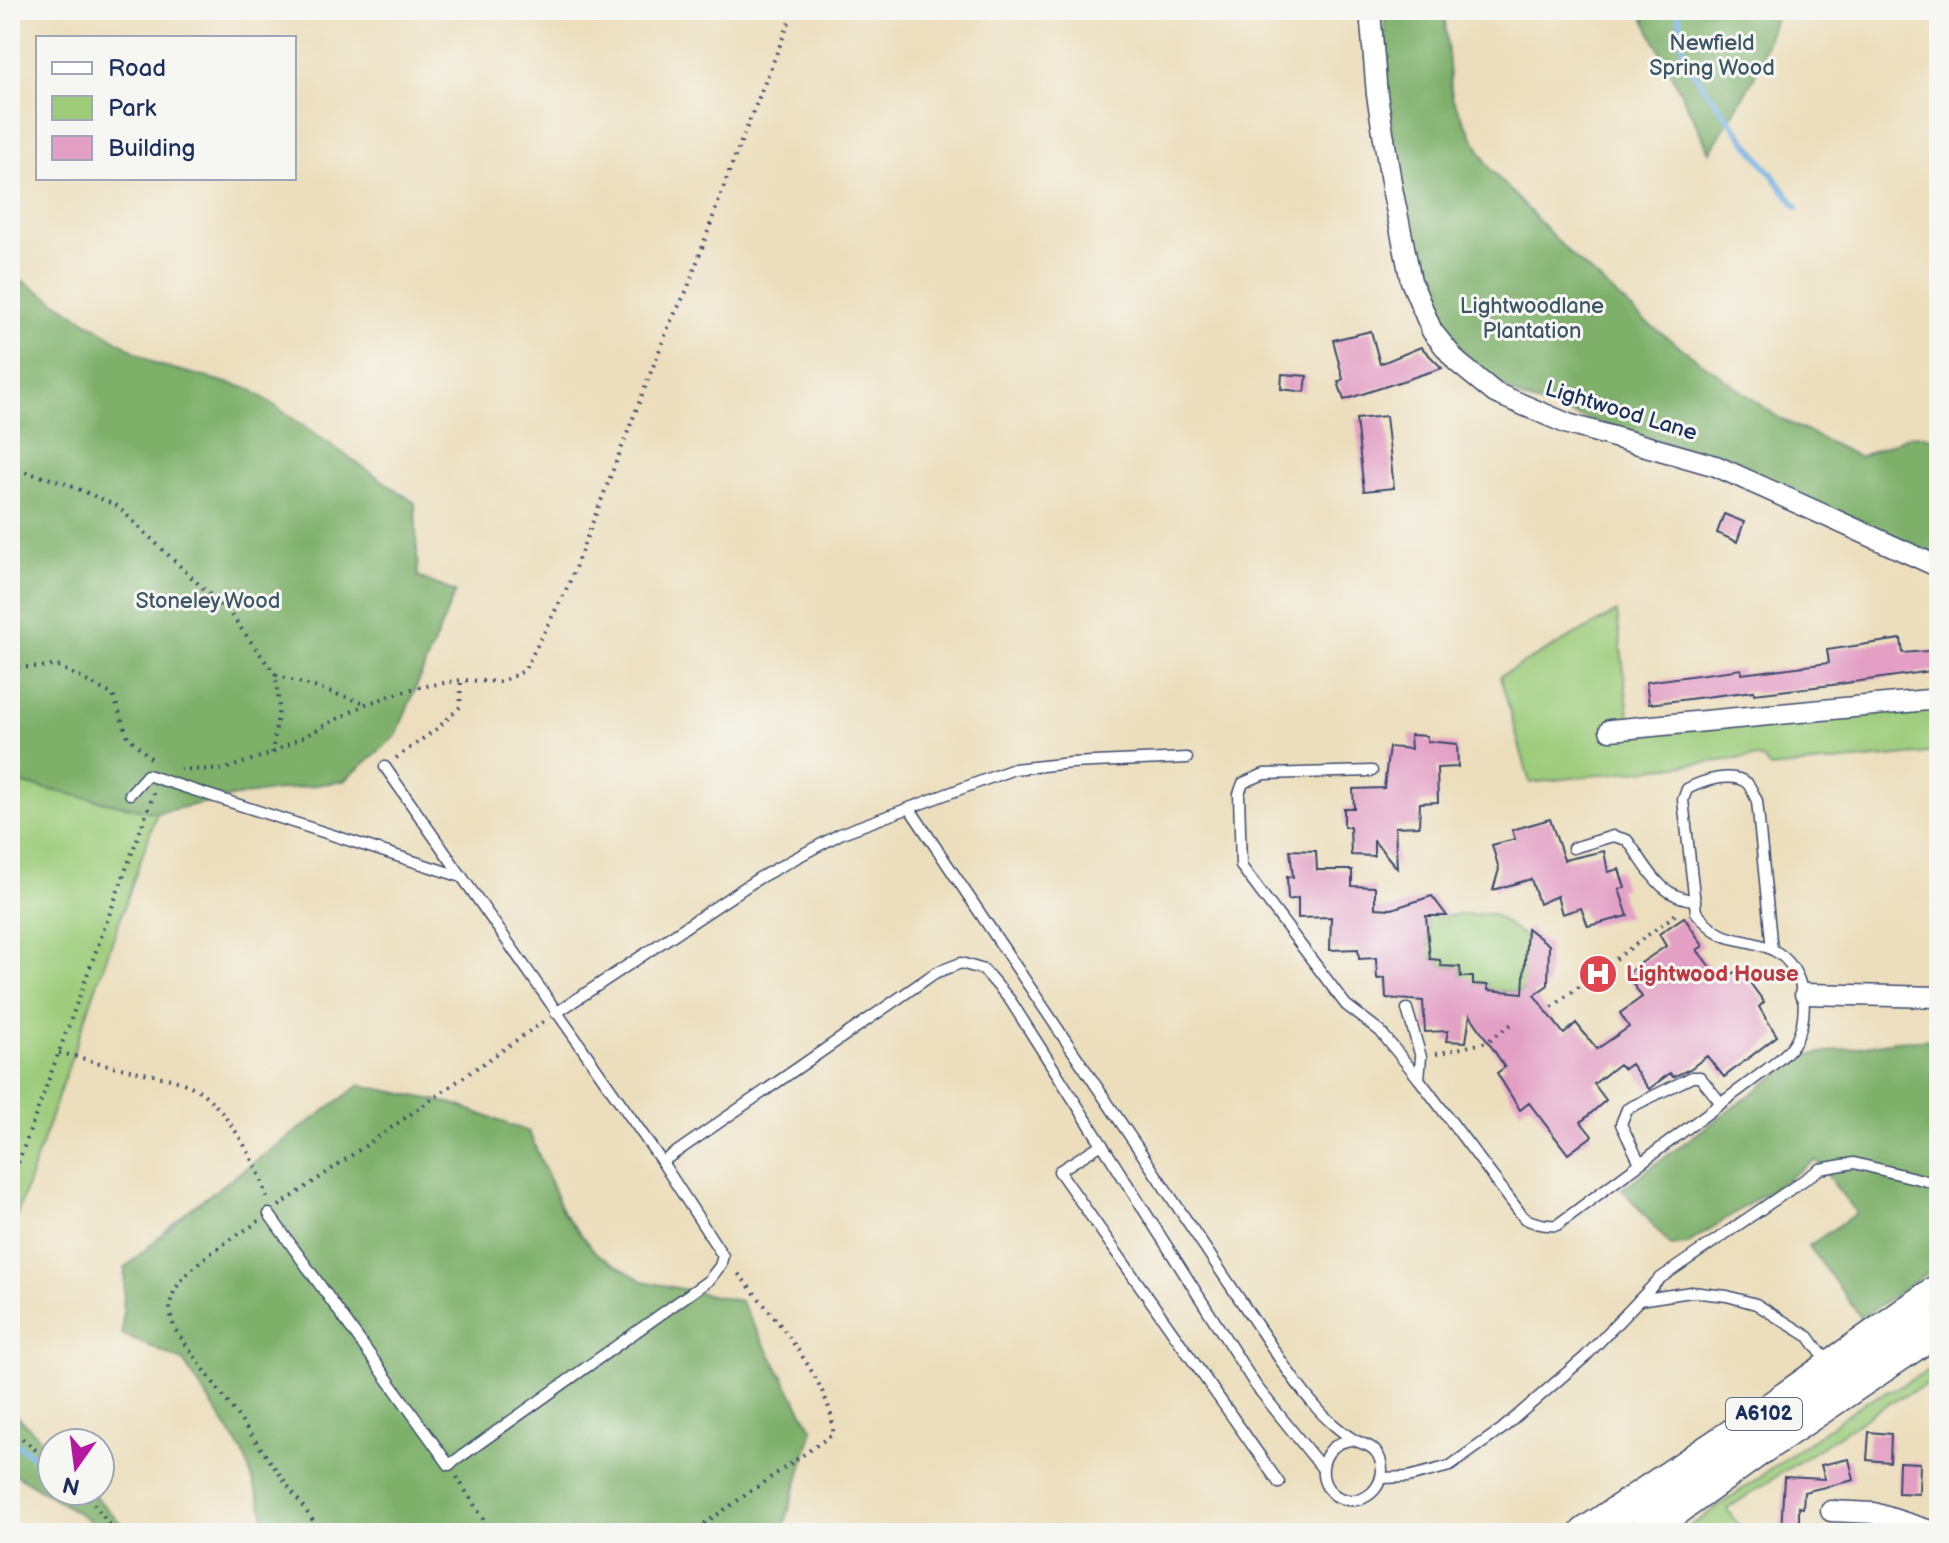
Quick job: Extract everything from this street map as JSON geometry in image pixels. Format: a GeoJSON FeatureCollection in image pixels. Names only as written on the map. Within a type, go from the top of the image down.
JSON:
{"type":"FeatureCollection","features":[{"type":"Feature","properties":{"kind":"highway","name":"A6102"},"geometry":{"type":"LineString","coordinates":[[1586,1533],[1939,1290]]}},
{"type":"Feature","properties":{"kind":"highway","name":"A6102"},"geometry":{"type":"LineString","coordinates":[[1643,1533],[1758,1450],[1939,1328]]}},
{"type":"Feature","properties":{"kind":"street","name":"Lightwood Lane"},"geometry":{"type":"LineString","coordinates":[[1370,15],[1377,95],[1411,281],[1432,331],[1457,362],[1495,393],[1568,424],[1716,466],[1939,567]]}},
{"type":"Feature","properties":{"kind":"street"},"geometry":{"type":"LineString","coordinates":[[1610,730],[1939,699]]}},
{"type":"Feature","properties":{"kind":"street"},"geometry":{"type":"LineString","coordinates":[[1805,994],[1939,997]]}},
{"type":"Feature","properties":{"kind":"street"},"geometry":{"type":"LineString","coordinates":[[1831,1511],[1874,1513],[1908,1521],[1937,1533]]}},
{"type":"Feature","properties":{"kind":"lane"},"geometry":{"type":"LineString","coordinates":[[556,1013],[759,878],[842,833],[1014,769],[1187,758]]}},
{"type":"Feature","properties":{"kind":"lane"},"geometry":{"type":"LineString","coordinates":[[269,1214],[449,1465],[709,1280],[720,1266],[723,1256],[662,1162],[385,767]]}},
{"type":"Feature","properties":{"kind":"lane"},"geometry":{"type":"LineString","coordinates":[[1372,771],[1264,774],[1243,783],[1239,794],[1241,866],[1346,1005],[1380,1031],[1524,1218],[1533,1223],[1557,1225],[1791,1048],[1800,1030],[1805,994],[1784,959],[1772,950],[1729,939],[1707,926],[1696,912],[1683,800],[1687,789],[1712,779],[1740,779],[1749,785],[1757,801],[1772,950]]}},
{"type":"Feature","properties":{"kind":"lane"},"geometry":{"type":"LineString","coordinates":[[130,794],[147,775],[161,774],[462,877]]}},
{"type":"Feature","properties":{"kind":"lane"},"geometry":{"type":"LineString","coordinates":[[662,1162],[935,973],[961,963],[984,970],[1010,1000],[1256,1386],[1322,1468],[1326,1484],[1335,1495],[1345,1499],[1369,1495],[1381,1478],[1379,1456],[1372,1447],[1354,1440],[1316,1408],[1259,1328],[910,809]]}},
{"type":"Feature","properties":{"kind":"lane"},"geometry":{"type":"LineString","coordinates":[[1573,848],[1613,836],[1627,840],[1645,869],[1666,890],[1684,900],[1695,900]]}},
{"type":"Feature","properties":{"kind":"lane"},"geometry":{"type":"LineString","coordinates":[[1407,1009],[1421,1057],[1419,1079]]}},
{"type":"Feature","properties":{"kind":"lane"},"geometry":{"type":"LineString","coordinates":[[1640,1163],[1621,1124],[1627,1109],[1692,1077],[1700,1077],[1721,1103]]}},
{"type":"Feature","properties":{"kind":"lane"},"geometry":{"type":"LineString","coordinates":[[1102,1144],[1059,1171],[1279,1483]]}},
{"type":"Feature","properties":{"kind":"lane"},"geometry":{"type":"LineString","coordinates":[[1381,1478],[1408,1477],[1450,1466],[1502,1429],[1585,1357],[1659,1279],[1820,1169],[1854,1163],[1939,1184]]}},
{"type":"Feature","properties":{"kind":"lane"},"geometry":{"type":"LineString","coordinates":[[1639,1300],[1691,1292],[1727,1296],[1756,1304],[1809,1337],[1831,1367]]}},
{"type":"Feature","properties":{"kind":"lane"},"geometry":{"type":"LineString","coordinates":[[1322,1468],[1330,1450],[1338,1444],[1354,1440]]}},
{"type":"Feature","properties":{"kind":"path"},"geometry":{"type":"LineString","coordinates":[[161,774],[222,770],[272,753],[366,704],[415,688],[461,680],[500,682],[524,671],[568,586],[670,323],[684,299],[729,172],[794,10]]}},
{"type":"Feature","properties":{"kind":"path"},"geometry":{"type":"LineString","coordinates":[[1179,10],[1211,15],[1370,15]]}},
{"type":"Feature","properties":{"kind":"path"},"geometry":{"type":"LineString","coordinates":[[10,468],[62,482],[117,506],[231,615],[276,675],[279,708],[272,753]]}},
{"type":"Feature","properties":{"kind":"path"},"geometry":{"type":"LineString","coordinates":[[10,668],[58,666],[113,695],[128,737],[161,774]]}},
{"type":"Feature","properties":{"kind":"path"},"geometry":{"type":"LineString","coordinates":[[276,675],[366,704]]}},
{"type":"Feature","properties":{"kind":"path"},"geometry":{"type":"LineString","coordinates":[[385,767],[439,727],[460,707],[461,680]]}},
{"type":"Feature","properties":{"kind":"path"},"geometry":{"type":"LineString","coordinates":[[10,1185],[161,774]]}},
{"type":"Feature","properties":{"kind":"path"},"geometry":{"type":"LineString","coordinates":[[1552,1007],[1695,900]]}},
{"type":"Feature","properties":{"kind":"path"},"geometry":{"type":"LineString","coordinates":[[1421,1057],[1487,1042],[1513,1023]]}},
{"type":"Feature","properties":{"kind":"path"},"geometry":{"type":"LineString","coordinates":[[59,1053],[139,1070],[200,1091],[241,1138],[266,1188],[269,1214]]}},
{"type":"Feature","properties":{"kind":"path"},"geometry":{"type":"LineString","coordinates":[[691,1533],[833,1434],[834,1418],[815,1377],[763,1302],[723,1256]]}},
{"type":"Feature","properties":{"kind":"path"},"geometry":{"type":"LineString","coordinates":[[10,1428],[36,1450]]}},
{"type":"Feature","properties":{"kind":"path"},"geometry":{"type":"LineString","coordinates":[[449,1465],[492,1533]]}},
{"type":"Feature","properties":{"kind":"path"},"geometry":{"type":"LineString","coordinates":[[96,1507],[116,1533]]}},
{"type":"Feature","properties":{"kind":"green space","name":"Lightwoodlane Plantation"},"geometry":{"type":"Polygon","coordinates":[[[1385,10],[1444,10],[1452,98],[1490,169],[1567,251],[1643,320],[1779,418],[1859,457],[1911,435],[1939,438],[1939,556],[1734,465],[1524,399],[1475,371],[1417,278],[1383,83],[1385,10]]]}},
{"type":"Feature","properties":{"kind":"green space","name":"Newfield Spring Wood"},"geometry":{"type":"Polygon","coordinates":[[[1778,10],[1753,80],[1710,152],[1640,11],[1778,10]]]}},
{"type":"Feature","properties":{"kind":"green space","name":"Stoneley Wood"},"geometry":{"type":"Polygon","coordinates":[[[10,273],[155,364],[250,389],[415,503],[418,577],[455,592],[396,736],[344,781],[231,797],[157,813],[10,781],[10,273]]]}},
{"type":"Feature","properties":{"kind":"green space"},"geometry":{"type":"Polygon","coordinates":[[[1617,612],[1630,725],[1939,706],[1939,752],[1770,768],[1764,760],[1754,757],[1530,783],[1500,676],[1617,612]]]}},
{"type":"Feature","properties":{"kind":"green space"},"geometry":{"type":"Polygon","coordinates":[[[10,781],[157,813],[10,1234],[10,781]]]}},
{"type":"Feature","properties":{"kind":"green space"},"geometry":{"type":"Polygon","coordinates":[[[1423,909],[1430,916],[1493,914],[1540,948],[1537,977],[1520,992],[1488,990],[1488,985],[1473,984],[1461,977],[1460,967],[1441,966],[1440,960],[1416,957],[1417,948],[1429,947],[1427,920],[1401,920],[1423,909]]]}},
{"type":"Feature","properties":{"kind":"green space"},"geometry":{"type":"Polygon","coordinates":[[[1939,1039],[1939,1265],[1861,1318],[1809,1246],[1856,1213],[1816,1160],[1687,1244],[1671,1246],[1622,1189],[1803,1056],[1895,1041],[1939,1039]]]}},
{"type":"Feature","properties":{"kind":"green space"},"geometry":{"type":"Polygon","coordinates":[[[360,1085],[454,1104],[529,1132],[563,1213],[597,1254],[643,1281],[740,1301],[813,1430],[782,1533],[260,1533],[264,1513],[243,1452],[183,1361],[122,1334],[125,1268],[190,1209],[360,1085]]]}},
{"type":"Feature","properties":{"kind":"green space"},"geometry":{"type":"Polygon","coordinates":[[[1939,1364],[1939,1378],[1882,1407],[1727,1509],[1743,1533],[1681,1533],[1866,1401],[1939,1364]]]}},
{"type":"Feature","properties":{"kind":"green space"},"geometry":{"type":"Polygon","coordinates":[[[10,1409],[36,1434],[36,1487],[10,1471],[10,1409]]]}},
{"type":"Feature","properties":{"kind":"green space"},"geometry":{"type":"Polygon","coordinates":[[[68,1507],[105,1507],[130,1533],[95,1533],[89,1520],[68,1507]]]}},
{"type":"Feature","properties":{"kind":"building"},"geometry":{"type":"Polygon","coordinates":[[[1371,331],[1380,364],[1421,347],[1442,368],[1344,400],[1338,382],[1343,379],[1333,340],[1371,331]]]}},
{"type":"Feature","properties":{"kind":"building"},"geometry":{"type":"Polygon","coordinates":[[[1282,374],[1307,376],[1305,392],[1281,389],[1282,374]]]}},
{"type":"Feature","properties":{"kind":"building"},"geometry":{"type":"Polygon","coordinates":[[[1386,416],[1394,488],[1364,491],[1356,419],[1386,416]]]}},
{"type":"Feature","properties":{"kind":"building"},"geometry":{"type":"Polygon","coordinates":[[[1724,514],[1744,522],[1737,542],[1717,533],[1724,514]]]}},
{"type":"Feature","properties":{"kind":"building"},"geometry":{"type":"Polygon","coordinates":[[[1901,639],[1903,653],[1939,650],[1939,670],[1832,685],[1649,704],[1646,682],[1741,669],[1742,674],[1829,663],[1827,650],[1901,639]]]}},
{"type":"Feature","properties":{"kind":"building"},"geometry":{"type":"Polygon","coordinates":[[[1410,735],[1427,736],[1427,741],[1457,744],[1458,767],[1437,768],[1438,802],[1420,803],[1419,826],[1395,827],[1397,868],[1374,841],[1374,856],[1351,855],[1350,827],[1344,827],[1344,808],[1354,808],[1353,789],[1384,788],[1389,747],[1411,749],[1410,735]]]}},
{"type":"Feature","properties":{"kind":"building"},"geometry":{"type":"Polygon","coordinates":[[[1550,819],[1564,860],[1604,851],[1608,872],[1619,869],[1625,888],[1619,889],[1628,916],[1588,926],[1581,908],[1562,914],[1557,896],[1539,904],[1531,879],[1493,890],[1499,869],[1492,845],[1515,839],[1512,830],[1550,819]]]}},
{"type":"Feature","properties":{"kind":"building"},"geometry":{"type":"Polygon","coordinates":[[[1290,850],[1316,851],[1317,870],[1352,870],[1352,886],[1375,887],[1375,908],[1392,909],[1432,896],[1447,916],[1426,916],[1430,959],[1440,960],[1441,966],[1460,967],[1461,977],[1473,977],[1473,984],[1488,985],[1488,990],[1523,993],[1527,928],[1549,945],[1548,985],[1534,995],[1564,1034],[1576,1023],[1597,1049],[1629,1027],[1620,1013],[1642,997],[1627,975],[1666,946],[1659,934],[1684,917],[1703,946],[1697,950],[1721,981],[1740,969],[1764,1002],[1759,1007],[1777,1036],[1724,1077],[1707,1056],[1673,1077],[1670,1073],[1649,1089],[1631,1064],[1624,1069],[1619,1064],[1594,1084],[1606,1100],[1581,1122],[1592,1136],[1568,1154],[1529,1103],[1520,1110],[1497,1073],[1505,1067],[1470,1015],[1466,1042],[1446,1041],[1448,1031],[1425,1032],[1423,1001],[1386,998],[1385,978],[1377,979],[1376,958],[1359,959],[1358,949],[1330,950],[1331,917],[1298,918],[1298,898],[1288,900],[1287,876],[1293,877],[1290,850]]]}},
{"type":"Feature","properties":{"kind":"building"},"geometry":{"type":"Polygon","coordinates":[[[1869,1432],[1891,1434],[1890,1462],[1867,1460],[1869,1432]]]}},
{"type":"Feature","properties":{"kind":"building"},"geometry":{"type":"Polygon","coordinates":[[[1849,1459],[1854,1480],[1804,1492],[1803,1508],[1799,1507],[1799,1533],[1781,1533],[1784,1477],[1825,1479],[1821,1465],[1849,1459]]]}},
{"type":"Feature","properties":{"kind":"building"},"geometry":{"type":"Polygon","coordinates":[[[1899,1462],[1920,1463],[1919,1494],[1898,1493],[1899,1462]]]}},
{"type":"Feature","properties":{"kind":"waterway"},"geometry":{"type":"LineString","coordinates":[[1678,10],[1685,62],[1797,207]]}},
{"type":"Feature","properties":{"kind":"waterway"},"geometry":{"type":"LineString","coordinates":[[10,1440],[36,1458]]}},
{"type":"Feature","properties":{"kind":"place","name":"Lightwood House"},"geometry":{"type":"Point","coordinates":[1598,974]}}]}
